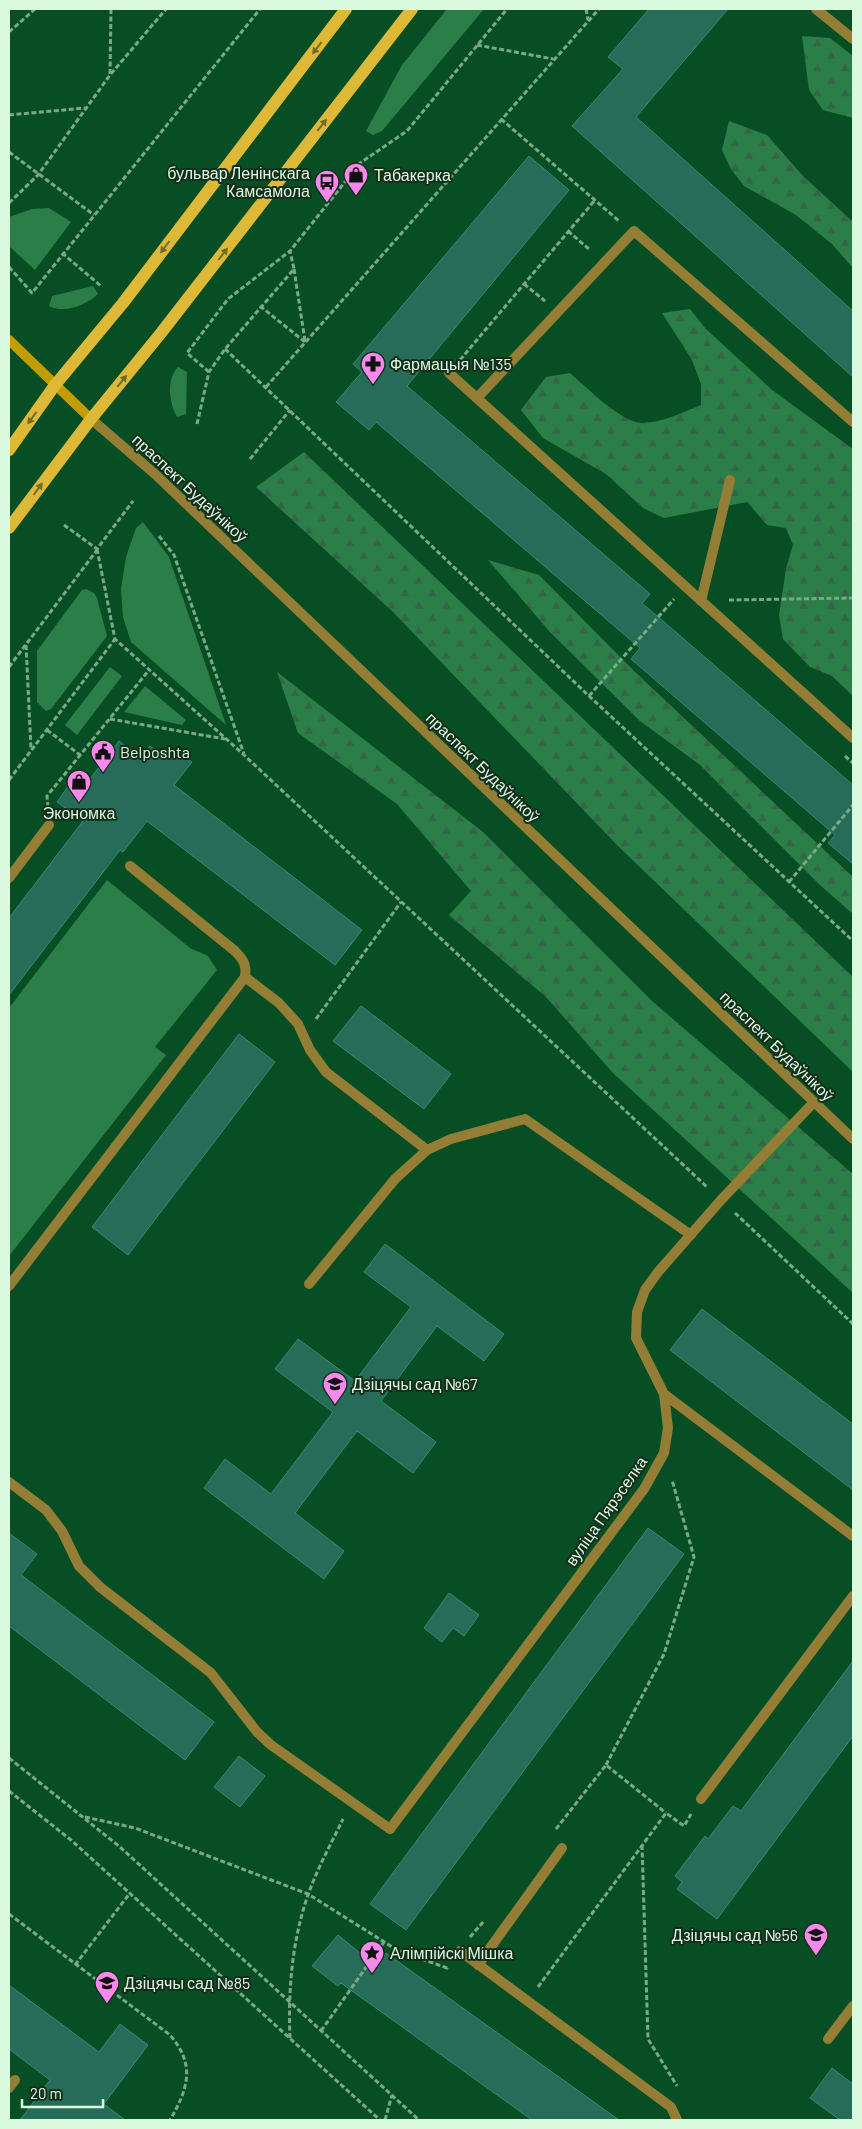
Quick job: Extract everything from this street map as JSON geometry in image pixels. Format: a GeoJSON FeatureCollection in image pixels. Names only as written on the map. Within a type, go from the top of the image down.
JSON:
{"type":"FeatureCollection","features":[{"type":"Feature","properties":{"kind":"main road"},"geometry":{"type":"LineString","coordinates":[[9,450],[55,385],[123,303],[346,9]]}},
{"type":"Feature","properties":{"kind":"main road"},"geometry":{"type":"LineString","coordinates":[[9,528],[91,419],[161,333],[412,9]]}},
{"type":"Feature","properties":{"kind":"main road"},"geometry":{"type":"LineString","coordinates":[[9,340],[91,419]]}},
{"type":"Feature","properties":{"kind":"street"},"geometry":{"type":"LineString","coordinates":[[816,9],[853,39]]}},
{"type":"Feature","properties":{"kind":"street"},"geometry":{"type":"LineString","coordinates":[[477,398],[634,231],[853,422]]}},
{"type":"Feature","properties":{"kind":"street"},"geometry":{"type":"LineString","coordinates":[[449,373],[853,738]]}},
{"type":"Feature","properties":{"kind":"street","name":"праспект Будаўнікоў"},"geometry":{"type":"LineString","coordinates":[[91,419],[155,474],[853,1139]]}},
{"type":"Feature","properties":{"kind":"street"},"geometry":{"type":"LineString","coordinates":[[701,601],[730,480]]}},
{"type":"Feature","properties":{"kind":"street"},"geometry":{"type":"LineString","coordinates":[[9,878],[49,825]]}},
{"type":"Feature","properties":{"kind":"street"},"geometry":{"type":"LineString","coordinates":[[9,1286],[245,977],[246,969],[243,959],[235,951],[130,866]]}},
{"type":"Feature","properties":{"kind":"street"},"geometry":{"type":"LineString","coordinates":[[245,977],[279,1003],[298,1024],[310,1050],[326,1072],[427,1150]]}},
{"type":"Feature","properties":{"kind":"street","name":"вуліца Пярэселка"},"geometry":{"type":"LineString","coordinates":[[351,1801],[390,1829],[644,1489],[664,1453],[668,1428],[664,1394],[636,1338],[637,1312],[645,1290],[721,1200],[814,1102]]}},
{"type":"Feature","properties":{"kind":"street"},"geometry":{"type":"LineString","coordinates":[[309,1284],[396,1179],[427,1150],[451,1138],[525,1119],[691,1235]]}},
{"type":"Feature","properties":{"kind":"street"},"geometry":{"type":"LineString","coordinates":[[664,1394],[853,1536]]}},
{"type":"Feature","properties":{"kind":"street"},"geometry":{"type":"LineString","coordinates":[[9,1482],[46,1510],[62,1531],[79,1566],[100,1588],[211,1673],[257,1732],[271,1744],[351,1801]]}},
{"type":"Feature","properties":{"kind":"street"},"geometry":{"type":"LineString","coordinates":[[701,1799],[853,1596]]}},
{"type":"Feature","properties":{"kind":"street"},"geometry":{"type":"LineString","coordinates":[[478,1965],[562,1848]]}},
{"type":"Feature","properties":{"kind":"street"},"geometry":{"type":"LineString","coordinates":[[460,1951],[671,2107],[677,2120]]}},
{"type":"Feature","properties":{"kind":"street"},"geometry":{"type":"LineString","coordinates":[[828,2040],[853,2006]]}},
{"type":"Feature","properties":{"kind":"path"},"geometry":{"type":"LineString","coordinates":[[9,32],[35,9]]}},
{"type":"Feature","properties":{"kind":"path"},"geometry":{"type":"LineString","coordinates":[[110,75],[111,9]]}},
{"type":"Feature","properties":{"kind":"path"},"geometry":{"type":"LineString","coordinates":[[9,203],[38,175],[110,75],[166,9]]}},
{"type":"Feature","properties":{"kind":"path"},"geometry":{"type":"LineString","coordinates":[[9,267],[32,293],[62,253],[95,216],[260,9]]}},
{"type":"Feature","properties":{"kind":"path"},"geometry":{"type":"LineString","coordinates":[[209,372],[187,353],[228,299],[290,250],[360,164],[406,131],[507,9]]}},
{"type":"Feature","properties":{"kind":"path"},"geometry":{"type":"LineString","coordinates":[[586,9],[588,21]]}},
{"type":"Feature","properties":{"kind":"path"},"geometry":{"type":"LineString","coordinates":[[266,387],[599,9]]}},
{"type":"Feature","properties":{"kind":"path"},"geometry":{"type":"LineString","coordinates":[[477,45],[554,60]]}},
{"type":"Feature","properties":{"kind":"path"},"geometry":{"type":"LineString","coordinates":[[9,115],[86,108]]}},
{"type":"Feature","properties":{"kind":"path"},"geometry":{"type":"LineString","coordinates":[[501,119],[624,225]]}},
{"type":"Feature","properties":{"kind":"path"},"geometry":{"type":"LineString","coordinates":[[9,152],[95,216]]}},
{"type":"Feature","properties":{"kind":"path"},"geometry":{"type":"LineString","coordinates":[[449,373],[595,200]]}},
{"type":"Feature","properties":{"kind":"path"},"geometry":{"type":"LineString","coordinates":[[568,231],[605,262]]}},
{"type":"Feature","properties":{"kind":"path"},"geometry":{"type":"LineString","coordinates":[[290,250],[305,342]]}},
{"type":"Feature","properties":{"kind":"path"},"geometry":{"type":"LineString","coordinates":[[62,253],[101,286]]}},
{"type":"Feature","properties":{"kind":"path"},"geometry":{"type":"LineString","coordinates":[[197,424],[209,372],[260,306],[294,269]]}},
{"type":"Feature","properties":{"kind":"path"},"geometry":{"type":"LineString","coordinates":[[524,284],[558,311]]}},
{"type":"Feature","properties":{"kind":"path"},"geometry":{"type":"LineString","coordinates":[[260,306],[305,342]]}},
{"type":"Feature","properties":{"kind":"path"},"geometry":{"type":"LineString","coordinates":[[225,349],[589,696],[853,941]]}},
{"type":"Feature","properties":{"kind":"path"},"geometry":{"type":"LineString","coordinates":[[250,459],[290,410]]}},
{"type":"Feature","properties":{"kind":"path"},"geometry":{"type":"LineString","coordinates":[[9,668],[133,501]]}},
{"type":"Feature","properties":{"kind":"path"},"geometry":{"type":"LineString","coordinates":[[64,525],[97,550],[115,639],[227,739],[853,1324]]}},
{"type":"Feature","properties":{"kind":"path"},"geometry":{"type":"LineString","coordinates":[[159,536],[174,555],[244,755]]}},
{"type":"Feature","properties":{"kind":"path"},"geometry":{"type":"LineString","coordinates":[[701,601],[853,598]]}},
{"type":"Feature","properties":{"kind":"path"},"geometry":{"type":"LineString","coordinates":[[589,696],[674,599]]}},
{"type":"Feature","properties":{"kind":"path"},"geometry":{"type":"LineString","coordinates":[[9,780],[115,639]]}},
{"type":"Feature","properties":{"kind":"path"},"geometry":{"type":"LineString","coordinates":[[26,644],[31,750]]}},
{"type":"Feature","properties":{"kind":"path"},"geometry":{"type":"LineString","coordinates":[[49,825],[47,796],[149,670]]}},
{"type":"Feature","properties":{"kind":"path"},"geometry":{"type":"LineString","coordinates":[[110,718],[227,739]]}},
{"type":"Feature","properties":{"kind":"path"},"geometry":{"type":"LineString","coordinates":[[47,730],[80,756]]}},
{"type":"Feature","properties":{"kind":"path"},"geometry":{"type":"LineString","coordinates":[[789,882],[853,805]]}},
{"type":"Feature","properties":{"kind":"path"},"geometry":{"type":"LineString","coordinates":[[304,1036],[401,902]]}},
{"type":"Feature","properties":{"kind":"path"},"geometry":{"type":"LineString","coordinates":[[606,1765],[664,1654],[694,1557],[664,1453]]}},
{"type":"Feature","properties":{"kind":"path"},"geometry":{"type":"LineString","coordinates":[[9,1758],[85,1817],[419,2120]]}},
{"type":"Feature","properties":{"kind":"path"},"geometry":{"type":"LineString","coordinates":[[9,1791],[71,1840],[380,2120]]}},
{"type":"Feature","properties":{"kind":"path"},"geometry":{"type":"LineString","coordinates":[[527,2001],[666,1813],[684,1826],[701,1799]]}},
{"type":"Feature","properties":{"kind":"path"},"geometry":{"type":"LineString","coordinates":[[290,2038],[288,2000],[298,1931],[308,1894],[351,1801]]}},
{"type":"Feature","properties":{"kind":"path"},"geometry":{"type":"LineString","coordinates":[[85,1817],[135,1828],[308,1894],[397,1950],[447,1968],[460,1951]]}},
{"type":"Feature","properties":{"kind":"path"},"geometry":{"type":"LineString","coordinates":[[642,1845],[648,2039],[678,2088]]}},
{"type":"Feature","properties":{"kind":"path"},"geometry":{"type":"LineString","coordinates":[[75,1965],[130,1893]]}},
{"type":"Feature","properties":{"kind":"path"},"geometry":{"type":"LineString","coordinates":[[9,1914],[170,2035],[181,2047],[188,2067],[186,2083],[179,2104],[170,2120]]}},
{"type":"Feature","properties":{"kind":"path"},"geometry":{"type":"LineString","coordinates":[[321,2031],[384,1942]]}},
{"type":"Feature","properties":{"kind":"path"},"geometry":{"type":"LineString","coordinates":[[385,2120],[392,2095]]}},
{"type":"Feature","properties":{"kind":"green space"},"geometry":{"type":"Polygon","coordinates":[[[447,9],[484,9],[382,131],[373,135],[366,131],[402,65],[447,9]]]}},
{"type":"Feature","properties":{"kind":"green space"},"geometry":{"type":"Polygon","coordinates":[[[802,36],[830,38],[853,56],[853,118],[823,110],[809,90],[802,36]]]}},
{"type":"Feature","properties":{"kind":"green space"},"geometry":{"type":"Polygon","coordinates":[[[729,121],[767,135],[803,176],[853,222],[853,268],[832,244],[796,215],[744,186],[731,169],[722,150],[729,121]]]}},
{"type":"Feature","properties":{"kind":"green space"},"geometry":{"type":"Polygon","coordinates":[[[49,208],[71,222],[35,270],[9,246],[9,217],[32,209],[49,208]]]}},
{"type":"Feature","properties":{"kind":"green space"},"geometry":{"type":"Polygon","coordinates":[[[93,286],[98,294],[88,302],[68,309],[49,306],[52,296],[93,286]]]}},
{"type":"Feature","properties":{"kind":"green space"},"geometry":{"type":"Polygon","coordinates":[[[690,309],[705,328],[772,390],[853,449],[853,696],[832,676],[810,667],[783,639],[779,615],[786,569],[793,545],[786,528],[767,525],[747,502],[664,518],[643,508],[606,474],[543,438],[521,410],[546,377],[570,373],[614,411],[624,417],[642,423],[672,417],[701,405],[701,384],[692,360],[662,313],[690,309]]]}},
{"type":"Feature","properties":{"kind":"green space"},"geometry":{"type":"Polygon","coordinates":[[[178,367],[187,372],[186,414],[177,417],[172,405],[170,384],[178,367]]]}},
{"type":"Feature","properties":{"kind":"green space"},"geometry":{"type":"Polygon","coordinates":[[[304,452],[853,977],[853,1072],[618,846],[393,612],[256,487],[304,452]]]}},
{"type":"Feature","properties":{"kind":"green space"},"geometry":{"type":"Polygon","coordinates":[[[143,522],[169,557],[226,725],[131,642],[123,617],[121,589],[126,557],[136,528],[143,522]]]}},
{"type":"Feature","properties":{"kind":"green space"},"geometry":{"type":"Polygon","coordinates":[[[488,560],[539,575],[634,671],[853,877],[853,914],[821,886],[700,765],[640,721],[550,632],[488,560]]]}},
{"type":"Feature","properties":{"kind":"green space"},"geometry":{"type":"Polygon","coordinates":[[[86,589],[94,593],[97,598],[107,636],[51,709],[46,711],[37,702],[37,651],[82,590],[86,589]]]}},
{"type":"Feature","properties":{"kind":"green space"},"geometry":{"type":"Polygon","coordinates":[[[110,667],[122,676],[77,735],[65,725],[110,667]]]}},
{"type":"Feature","properties":{"kind":"green space"},"geometry":{"type":"Polygon","coordinates":[[[277,672],[483,832],[652,1001],[853,1174],[853,1293],[613,1073],[546,997],[449,915],[471,891],[397,804],[298,733],[277,672]]]}},
{"type":"Feature","properties":{"kind":"green space"},"geometry":{"type":"Polygon","coordinates":[[[145,686],[186,720],[182,725],[124,712],[145,686]]]}},
{"type":"Feature","properties":{"kind":"green space"},"geometry":{"type":"Polygon","coordinates":[[[107,880],[190,948],[208,956],[217,970],[155,1047],[166,1055],[9,1256],[9,1008],[107,880]]]}},
{"type":"Feature","properties":{"kind":"building"},"geometry":{"type":"Polygon","coordinates":[[[649,9],[728,9],[636,117],[853,311],[853,377],[572,126],[623,69],[608,57],[649,9]]]}},
{"type":"Feature","properties":{"kind":"building"},"geometry":{"type":"Polygon","coordinates":[[[529,156],[569,190],[407,386],[650,594],[642,603],[853,785],[853,864],[828,843],[835,835],[631,659],[640,648],[376,422],[369,430],[336,402],[362,372],[353,364],[529,156]]]}},
{"type":"Feature","properties":{"kind":"building"},"geometry":{"type":"Polygon","coordinates":[[[119,741],[140,758],[150,746],[166,759],[174,749],[192,762],[174,785],[362,930],[335,965],[147,821],[123,852],[120,850],[9,995],[9,918],[83,821],[57,802],[70,784],[80,792],[119,741]]]}},
{"type":"Feature","properties":{"kind":"building"},"geometry":{"type":"Polygon","coordinates":[[[361,1006],[451,1074],[424,1109],[333,1041],[361,1006]]]}},
{"type":"Feature","properties":{"kind":"building"},"geometry":{"type":"Polygon","coordinates":[[[239,1034],[275,1062],[128,1255],[92,1227],[239,1034]]]}},
{"type":"Feature","properties":{"kind":"building"},"geometry":{"type":"Polygon","coordinates":[[[385,1244],[504,1334],[484,1361],[437,1326],[381,1401],[436,1442],[413,1473],[357,1431],[295,1513],[344,1551],[324,1579],[204,1488],[225,1459],[271,1494],[333,1412],[275,1369],[298,1339],[355,1381],[411,1307],[364,1272],[385,1244]]]}},
{"type":"Feature","properties":{"kind":"building"},"geometry":{"type":"Polygon","coordinates":[[[702,1309],[853,1424],[853,1490],[670,1350],[702,1309]]]}},
{"type":"Feature","properties":{"kind":"building"},"geometry":{"type":"Polygon","coordinates":[[[648,1528],[684,1554],[406,1930],[370,1904],[648,1528]]]}},
{"type":"Feature","properties":{"kind":"building"},"geometry":{"type":"Polygon","coordinates":[[[9,1533],[37,1554],[21,1575],[214,1722],[185,1760],[9,1626],[9,1533]]]}},
{"type":"Feature","properties":{"kind":"building"},"geometry":{"type":"Polygon","coordinates":[[[449,1593],[479,1615],[464,1636],[453,1628],[442,1642],[424,1628],[449,1593]]]}},
{"type":"Feature","properties":{"kind":"building"},"geometry":{"type":"Polygon","coordinates":[[[853,1661],[853,1736],[717,1919],[677,1889],[682,1882],[675,1876],[705,1836],[708,1839],[733,1806],[741,1811],[853,1661]]]}},
{"type":"Feature","properties":{"kind":"building"},"geometry":{"type":"Polygon","coordinates":[[[239,1756],[265,1776],[240,1807],[214,1787],[239,1756]]]}},
{"type":"Feature","properties":{"kind":"building"},"geometry":{"type":"Polygon","coordinates":[[[338,1935],[377,1967],[386,1953],[619,2120],[532,2120],[341,1983],[338,1986],[312,1966],[338,1935]]]}},
{"type":"Feature","properties":{"kind":"building"},"geometry":{"type":"Polygon","coordinates":[[[9,1985],[99,2052],[120,2024],[148,2045],[104,2104],[125,2120],[20,2120],[50,2080],[9,2049],[9,1985]]]}},
{"type":"Feature","properties":{"kind":"building"},"geometry":{"type":"Polygon","coordinates":[[[832,2068],[853,2084],[853,2120],[840,2120],[810,2098],[832,2068]]]}},
{"type":"Feature","properties":{"kind":"place","name":"Табакерка"},"geometry":{"type":"Point","coordinates":[356,196]}},
{"type":"Feature","properties":{"kind":"place","name":"бульвар Ленінскага Камсамола"},"geometry":{"type":"Point","coordinates":[327,203]}},
{"type":"Feature","properties":{"kind":"place","name":"Фармацыя №135"},"geometry":{"type":"Point","coordinates":[373,385]}},
{"type":"Feature","properties":{"kind":"place","name":"Belposhta"},"geometry":{"type":"Point","coordinates":[103,773]}},
{"type":"Feature","properties":{"kind":"place","name":"Экономка"},"geometry":{"type":"Point","coordinates":[79,803]}},
{"type":"Feature","properties":{"kind":"place","name":"Дзіцячы сад №67"},"geometry":{"type":"Point","coordinates":[335,1405]}},
{"type":"Feature","properties":{"kind":"place","name":"Дзіцячы сад №56"},"geometry":{"type":"Point","coordinates":[816,1956]}},
{"type":"Feature","properties":{"kind":"place","name":"Алімпійскі Мішка"},"geometry":{"type":"Point","coordinates":[372,1974]}},
{"type":"Feature","properties":{"kind":"place","name":"Дзіцячы сад №85"},"geometry":{"type":"Point","coordinates":[107,2004]}}]}
